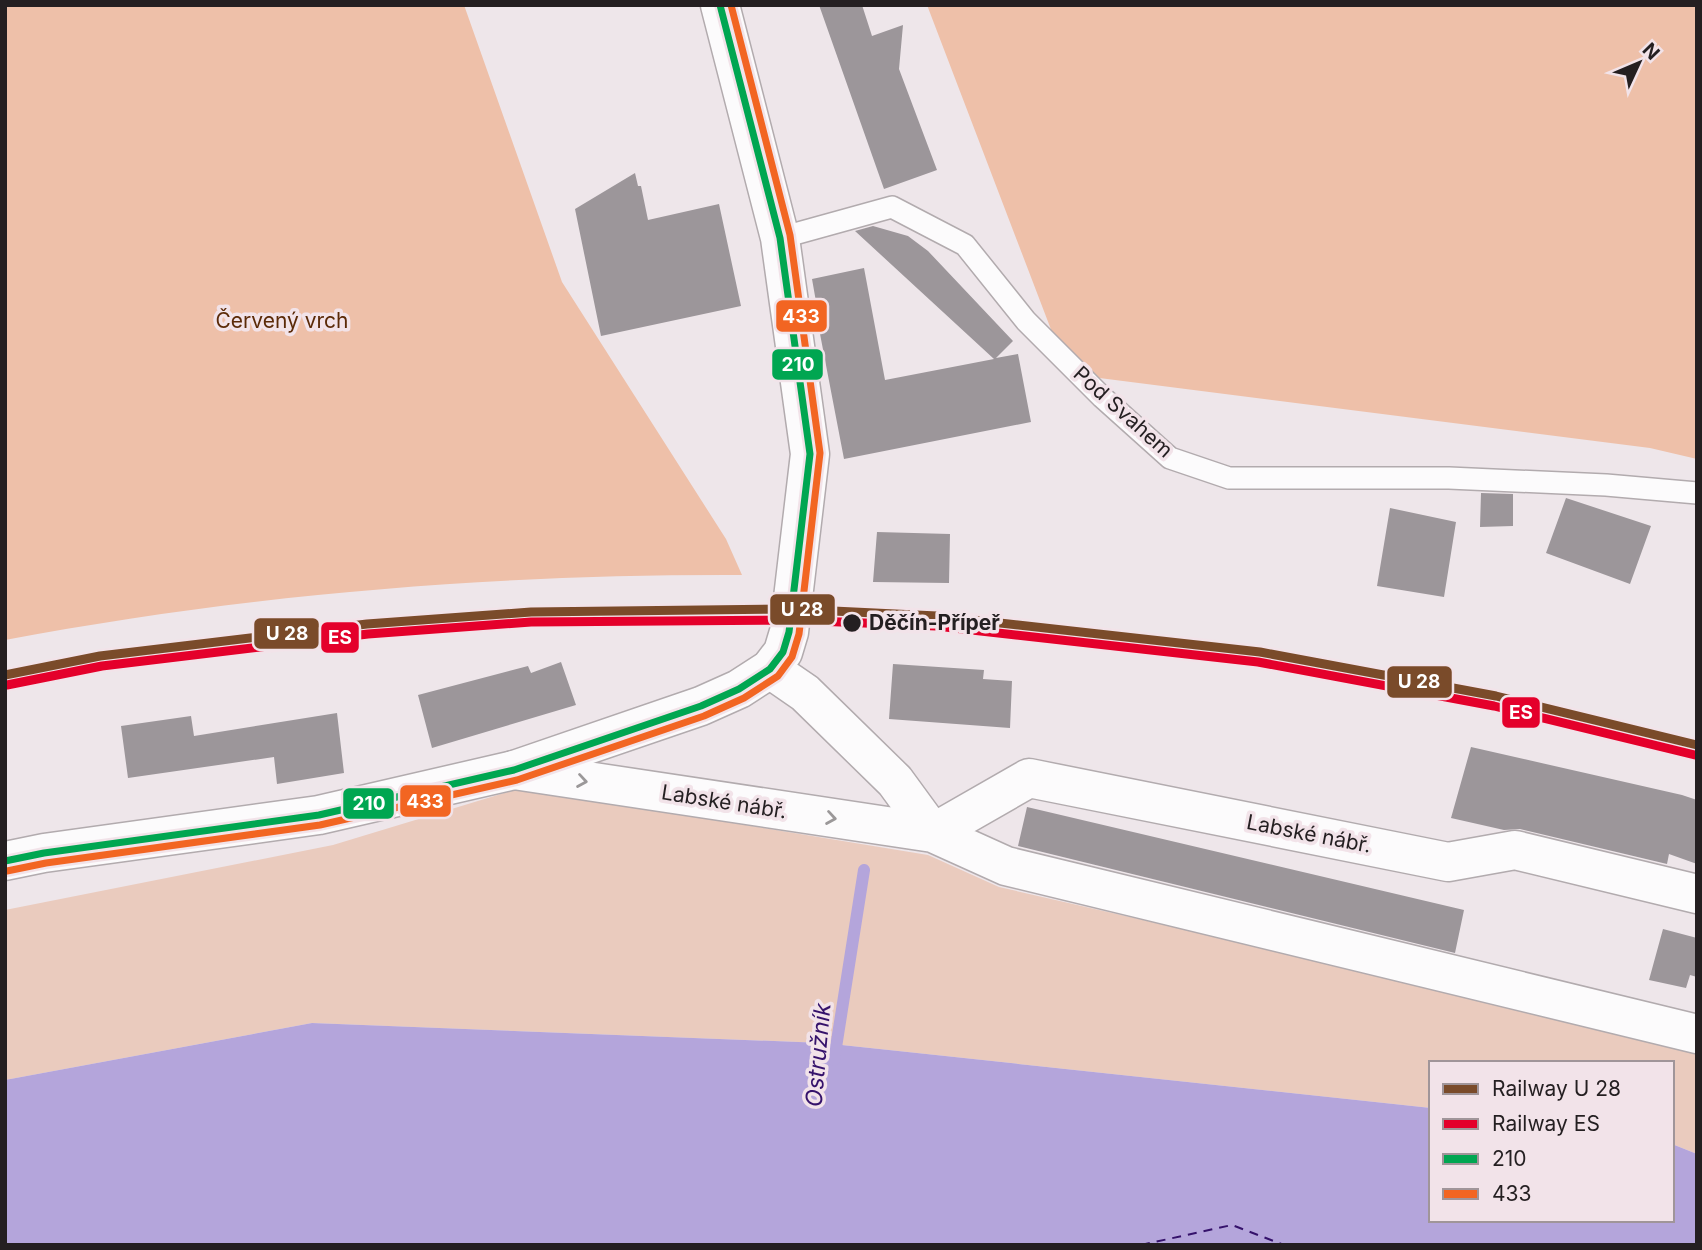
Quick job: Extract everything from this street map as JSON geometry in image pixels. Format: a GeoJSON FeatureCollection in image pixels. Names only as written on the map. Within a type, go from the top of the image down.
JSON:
{"type":"FeatureCollection","features":[{"type":"Feature","properties":{"kind":"street","name":"Labské nábř."},"geometry":{"type":"LineString","coordinates":[[5,861],[44,853],[320,815],[514,770],[701,706],[739,689],[770,669],[783,652],[789,632],[810,454],[780,238],[720,5]]}},
{"type":"Feature","properties":{"kind":"street","name":"Labské nábř."},"geometry":{"type":"LineString","coordinates":[[770,669],[805,693],[895,781],[933,833]]}},
{"type":"Feature","properties":{"kind":"street","name":"Labské nábř."},"geometry":{"type":"LineString","coordinates":[[514,770],[933,833],[1006,866],[1697,1034]]}},
{"type":"Feature","properties":{"kind":"street","name":"Labské nábř."},"geometry":{"type":"LineString","coordinates":[[933,833],[1029,778],[1448,862],[1515,850],[1697,894]]}},
{"type":"Feature","properties":{"kind":"lane","name":"Pod Svahem"},"geometry":{"type":"LineString","coordinates":[[780,238],[892,207],[965,245],[1026,321],[1102,397],[1170,458],[1229,478],[1449,478],[1606,485],[1697,493]]}},
{"type":"Feature","properties":{"kind":"shaded area"},"geometry":{"type":"Polygon","coordinates":[[[521,788],[928,855],[999,887],[1605,1026],[1697,1051],[1697,1154],[1674,1145],[1674,1061],[1429,1061],[1429,1108],[823,1043],[312,1023],[5,1080],[5,910],[333,845],[521,788]]]}},
{"type":"Feature","properties":{"kind":"green space","name":"Červený vrch"},"geometry":{"type":"Polygon","coordinates":[[[5,5],[464,5],[562,282],[726,539],[742,575],[557,578],[372,590],[188,610],[5,640],[5,5]]]}},
{"type":"Feature","properties":{"kind":"green space"},"geometry":{"type":"Polygon","coordinates":[[[927,5],[1697,5],[1697,459],[1650,448],[1068,374],[927,5]]]}},
{"type":"Feature","properties":{"kind":"water"},"geometry":{"type":"Polygon","coordinates":[[[312,1023],[823,1043],[1429,1108],[1429,1222],[1674,1222],[1674,1145],[1697,1154],[1697,1245],[5,1245],[5,1080],[312,1023]]]}},
{"type":"Feature","properties":{"kind":"building"},"geometry":{"type":"Polygon","coordinates":[[[819,5],[862,5],[872,36],[903,25],[899,69],[937,170],[884,189],[819,5]]]}},
{"type":"Feature","properties":{"kind":"building"},"geometry":{"type":"Polygon","coordinates":[[[635,173],[638,186],[641,186],[648,220],[719,204],[741,306],[601,336],[575,209],[635,173]]]}},
{"type":"Feature","properties":{"kind":"building"},"geometry":{"type":"Polygon","coordinates":[[[873,226],[908,236],[928,251],[1013,341],[996,358],[1018,354],[1031,422],[844,459],[812,279],[864,268],[885,380],[994,359],[855,231],[873,226]]]}},
{"type":"Feature","properties":{"kind":"building"},"geometry":{"type":"Polygon","coordinates":[[[1481,493],[1513,494],[1513,526],[1480,527],[1481,493]]]}},
{"type":"Feature","properties":{"kind":"building"},"geometry":{"type":"Polygon","coordinates":[[[1566,498],[1651,526],[1630,584],[1546,553],[1566,498]]]}},
{"type":"Feature","properties":{"kind":"building"},"geometry":{"type":"Polygon","coordinates":[[[1390,508],[1456,522],[1444,597],[1377,586],[1390,508]]]}},
{"type":"Feature","properties":{"kind":"building"},"geometry":{"type":"Polygon","coordinates":[[[877,532],[950,534],[949,583],[873,582],[877,532]]]}},
{"type":"Feature","properties":{"kind":"building"},"geometry":{"type":"Polygon","coordinates":[[[561,662],[576,705],[432,748],[418,695],[528,666],[531,673],[561,662]]]}},
{"type":"Feature","properties":{"kind":"building"},"geometry":{"type":"Polygon","coordinates":[[[893,664],[984,670],[983,679],[1012,681],[1010,728],[889,719],[893,664]]]}},
{"type":"Feature","properties":{"kind":"building"},"geometry":{"type":"Polygon","coordinates":[[[337,713],[344,773],[277,784],[274,757],[128,778],[121,726],[191,716],[194,736],[337,713]]]}},
{"type":"Feature","properties":{"kind":"building"},"geometry":{"type":"Polygon","coordinates":[[[1471,747],[1697,800],[1697,864],[1669,854],[1667,864],[1520,829],[1504,830],[1451,818],[1471,747]]]}},
{"type":"Feature","properties":{"kind":"building"},"geometry":{"type":"Polygon","coordinates":[[[1027,807],[1464,910],[1455,953],[1018,846],[1027,807]]]}},
{"type":"Feature","properties":{"kind":"building"},"geometry":{"type":"Polygon","coordinates":[[[1663,929],[1697,938],[1697,977],[1690,975],[1686,988],[1649,980],[1663,929]]]}},
{"type":"Feature","properties":{"kind":"waterway","name":"Ostružník"},"geometry":{"type":"LineString","coordinates":[[834,1060],[864,870]]}},
{"type":"Feature","properties":{"kind":"ferry route"},"geometry":{"type":"LineString","coordinates":[[1141,1245],[1232,1225],[1284,1245]]}},
{"type":"Feature","properties":{"kind":"transit line","name":"210"},"geometry":{"type":"LineString","coordinates":[[5,861],[44,853],[319,815],[514,770],[701,706],[739,689],[770,669],[783,652],[789,632],[810,454],[780,238],[720,5]]}},
{"type":"Feature","properties":{"kind":"transit line","name":"433"},"geometry":{"type":"LineString","coordinates":[[7,871],[46,863],[320,825],[517,780],[704,716],[744,698],[778,676],[792,657],[799,634],[820,453],[790,235],[731,5]]}},
{"type":"Feature","properties":{"kind":"transit line"},"geometry":{"type":"LineString","coordinates":[[5,675],[100,656],[367,624],[531,612],[792,609],[937,616],[1260,652],[1496,696],[1697,745]]}},
{"type":"Feature","properties":{"kind":"rail line","name":"ES"},"geometry":{"type":"LineString","coordinates":[[7,685],[102,666],[368,634],[531,622],[792,620],[936,626],[1258,662],[1494,706],[1695,755]]}},
{"type":"Feature","properties":{"kind":"place","name":"Děčín-Přípeř"},"geometry":{"type":"Point","coordinates":[852,623]}}]}
